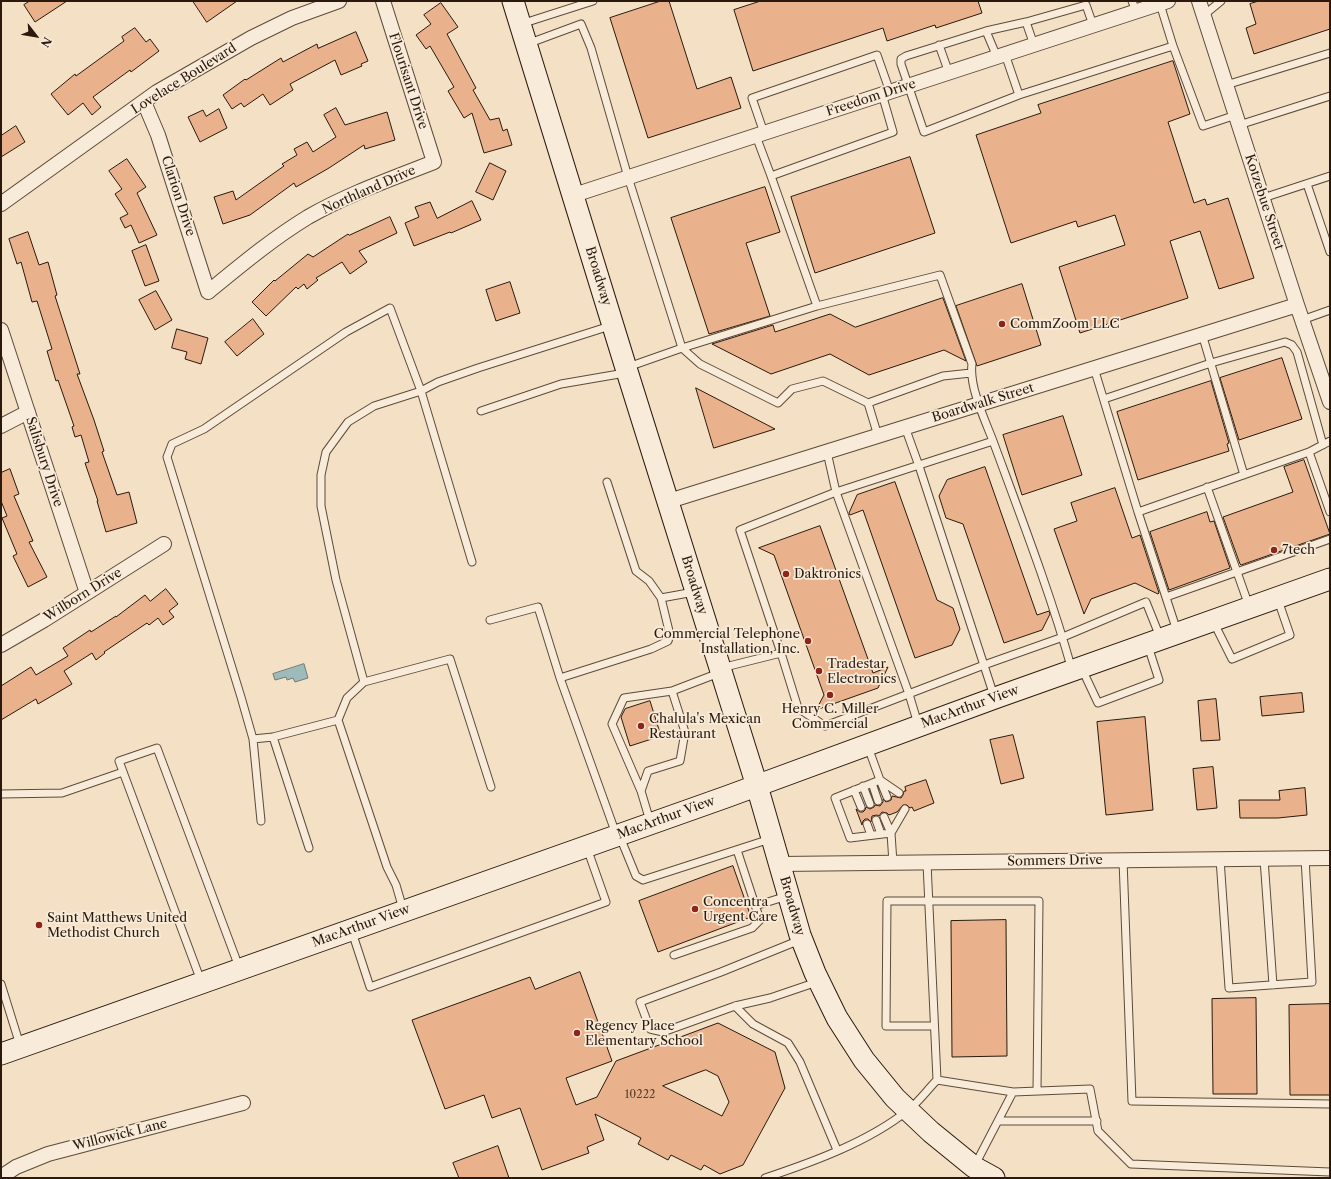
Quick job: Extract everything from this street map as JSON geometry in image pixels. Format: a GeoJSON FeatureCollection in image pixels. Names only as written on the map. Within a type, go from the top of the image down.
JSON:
{"type":"FeatureCollection","features":[{"type":"Feature","properties":{"kind":"street","name":"Lovelace Boulevard"},"geometry":{"type":"LineString","coordinates":[[1,204],[157,92],[251,38],[292,18],[339,1]]}},
{"type":"Feature","properties":{"kind":"street","name":"Flourisant Drive"},"geometry":{"type":"LineString","coordinates":[[383,1],[434,162]]}},
{"type":"Feature","properties":{"kind":"street","name":"Broadway"},"geometry":{"type":"LineString","coordinates":[[513,1],[757,786],[802,940],[819,981],[837,1018],[864,1060],[895,1098],[971,1173],[994,1178]]}},
{"type":"Feature","properties":{"kind":"street","name":"Kotzebue Street"},"geometry":{"type":"LineString","coordinates":[[1199,1],[1302,320],[1326,376],[1330,402]]}},
{"type":"Feature","properties":{"kind":"street","name":"Freedom Drive"},"geometry":{"type":"LineString","coordinates":[[574,195],[1034,45],[1093,25],[1134,6],[1164,2]]}},
{"type":"Feature","properties":{"kind":"street","name":"Clarion Drive"},"geometry":{"type":"LineString","coordinates":[[144,102],[158,135],[208,292]]}},
{"type":"Feature","properties":{"kind":"street","name":"Northland Drive"},"geometry":{"type":"LineString","coordinates":[[208,292],[260,249],[308,217],[360,191],[434,162]]}},
{"type":"Feature","properties":{"kind":"street","name":"Boardwalk Street"},"geometry":{"type":"LineString","coordinates":[[669,501],[1297,305]]}},
{"type":"Feature","properties":{"kind":"street","name":"Salisbury Drive"},"geometry":{"type":"LineString","coordinates":[[1,330],[87,593]]}},
{"type":"Feature","properties":{"kind":"street"},"geometry":{"type":"LineString","coordinates":[[1,426],[28,412]]}},
{"type":"Feature","properties":{"kind":"street","name":"Wilborn Drive"},"geometry":{"type":"LineString","coordinates":[[1,645],[44,620],[164,544]]}},
{"type":"Feature","properties":{"kind":"street","name":"MacArthur View"},"geometry":{"type":"LineString","coordinates":[[1,1054],[757,786],[995,698],[1330,579]]}},
{"type":"Feature","properties":{"kind":"street","name":"Sommers Drive"},"geometry":{"type":"LineString","coordinates":[[780,864],[1330,858]]}},
{"type":"Feature","properties":{"kind":"street","name":"Willowick Lane"},"geometry":{"type":"LineString","coordinates":[[1,1177],[16,1167],[48,1154],[243,1103]]}},
{"type":"Feature","properties":{"kind":"lane"},"geometry":{"type":"LineString","coordinates":[[521,24],[574,4],[593,1]]}},
{"type":"Feature","properties":{"kind":"lane"},"geometry":{"type":"LineString","coordinates":[[1204,15],[1221,1]]}},
{"type":"Feature","properties":{"kind":"lane"},"geometry":{"type":"LineString","coordinates":[[1164,2],[1173,46],[1203,126],[1237,120],[1330,96]]}},
{"type":"Feature","properties":{"kind":"lane"},"geometry":{"type":"LineString","coordinates":[[1093,25],[1087,3],[1026,22],[986,31],[939,45],[901,59],[901,64],[924,132],[1019,95],[1173,46]]}},
{"type":"Feature","properties":{"kind":"lane"},"geometry":{"type":"LineString","coordinates":[[1026,22],[1034,45]]}},
{"type":"Feature","properties":{"kind":"lane"},"geometry":{"type":"LineString","coordinates":[[527,44],[582,24],[591,48],[628,177],[682,348],[700,364],[778,403],[792,389],[823,381],[868,403],[943,376],[971,373]]}},
{"type":"Feature","properties":{"kind":"lane"},"geometry":{"type":"LineString","coordinates":[[986,31],[1001,56],[1019,95]]}},
{"type":"Feature","properties":{"kind":"lane"},"geometry":{"type":"LineString","coordinates":[[939,45],[949,73]]}},
{"type":"Feature","properties":{"kind":"lane"},"geometry":{"type":"LineString","coordinates":[[1226,85],[1330,53]]}},
{"type":"Feature","properties":{"kind":"lane"},"geometry":{"type":"LineString","coordinates":[[771,176],[893,132],[877,55],[752,98],[771,176],[817,306]]}},
{"type":"Feature","properties":{"kind":"lane"},"geometry":{"type":"LineString","coordinates":[[1263,198],[1330,176]]}},
{"type":"Feature","properties":{"kind":"lane"},"geometry":{"type":"LineString","coordinates":[[1307,184],[1330,252]]}},
{"type":"Feature","properties":{"kind":"lane"},"geometry":{"type":"LineString","coordinates":[[481,411],[561,384],[627,370],[682,348],[817,306],[940,275],[972,364],[971,373],[979,404],[1030,539],[1063,637],[1077,669],[1098,703],[1159,680],[1166,597],[1138,512],[1094,368]]}},
{"type":"Feature","properties":{"kind":"lane"},"geometry":{"type":"LineString","coordinates":[[261,821],[253,739],[167,457],[172,444],[204,429],[346,332],[390,308],[421,391],[472,562]]}},
{"type":"Feature","properties":{"kind":"lane"},"geometry":{"type":"LineString","coordinates":[[1302,320],[1330,310]]}},
{"type":"Feature","properties":{"kind":"lane"},"geometry":{"type":"LineString","coordinates":[[364,682],[336,580],[321,506],[321,475],[326,452],[348,422],[374,406],[421,391],[438,382],[478,368],[613,325]]}},
{"type":"Feature","properties":{"kind":"lane"},"geometry":{"type":"LineString","coordinates":[[1202,334],[1244,475]]}},
{"type":"Feature","properties":{"kind":"lane"},"geometry":{"type":"LineString","coordinates":[[1104,399],[1211,363],[1285,342],[1292,345],[1297,352],[1327,443],[1309,452],[1138,512]]}},
{"type":"Feature","properties":{"kind":"lane"},"geometry":{"type":"LineString","coordinates":[[868,403],[878,436]]}},
{"type":"Feature","properties":{"kind":"lane"},"geometry":{"type":"LineString","coordinates":[[905,427],[995,698]]}},
{"type":"Feature","properties":{"kind":"lane"},"geometry":{"type":"LineString","coordinates":[[993,442],[836,492],[740,530],[782,653],[798,708],[825,726],[984,665],[1063,637],[1146,602],[1162,638]]}},
{"type":"Feature","properties":{"kind":"lane"},"geometry":{"type":"LineString","coordinates":[[827,452],[836,492],[909,694],[918,726]]}},
{"type":"Feature","properties":{"kind":"lane"},"geometry":{"type":"LineString","coordinates":[[1309,452],[1330,512]]}},
{"type":"Feature","properties":{"kind":"lane"},"geometry":{"type":"LineString","coordinates":[[560,678],[651,649],[668,641],[670,635],[660,598],[649,581],[636,571],[607,482]]}},
{"type":"Feature","properties":{"kind":"lane"},"geometry":{"type":"LineString","coordinates":[[1207,487],[1249,608]]}},
{"type":"Feature","properties":{"kind":"lane"},"geometry":{"type":"LineString","coordinates":[[1166,597],[1330,540]]}},
{"type":"Feature","properties":{"kind":"lane"},"geometry":{"type":"LineString","coordinates":[[660,598],[696,591]]}},
{"type":"Feature","properties":{"kind":"lane"},"geometry":{"type":"LineString","coordinates":[[1213,620],[1232,659],[1290,635],[1277,598]]}},
{"type":"Feature","properties":{"kind":"lane"},"geometry":{"type":"LineString","coordinates":[[490,620],[538,607],[560,678],[618,835],[636,876],[642,880],[772,838]]}},
{"type":"Feature","properties":{"kind":"lane"},"geometry":{"type":"LineString","coordinates":[[651,823],[641,791],[612,724],[624,698],[672,691],[720,670],[782,653]]}},
{"type":"Feature","properties":{"kind":"lane"},"geometry":{"type":"LineString","coordinates":[[404,911],[338,720],[347,698],[364,682],[450,659],[492,787]]}},
{"type":"Feature","properties":{"kind":"lane"},"geometry":{"type":"LineString","coordinates":[[641,791],[648,771],[680,761],[685,732],[672,691]]}},
{"type":"Feature","properties":{"kind":"lane"},"geometry":{"type":"LineString","coordinates":[[253,739],[273,737],[338,720]]}},
{"type":"Feature","properties":{"kind":"lane"},"geometry":{"type":"LineString","coordinates":[[273,737],[309,848]]}},
{"type":"Feature","properties":{"kind":"lane"},"geometry":{"type":"LineString","coordinates":[[867,745],[887,797]]}},
{"type":"Feature","properties":{"kind":"lane"},"geometry":{"type":"LineString","coordinates":[[201,983],[119,761],[156,748],[240,969]]}},
{"type":"Feature","properties":{"kind":"lane"},"geometry":{"type":"LineString","coordinates":[[1,794],[62,793],[124,772]]}},
{"type":"Feature","properties":{"kind":"lane"},"geometry":{"type":"LineString","coordinates":[[880,780],[834,798],[850,838],[890,833]]}},
{"type":"Feature","properties":{"kind":"lane"},"geometry":{"type":"LineString","coordinates":[[880,780],[899,793]]}},
{"type":"Feature","properties":{"kind":"lane"},"geometry":{"type":"LineString","coordinates":[[872,783],[878,801]]}},
{"type":"Feature","properties":{"kind":"lane"},"geometry":{"type":"LineString","coordinates":[[863,786],[870,804]]}},
{"type":"Feature","properties":{"kind":"lane"},"geometry":{"type":"LineString","coordinates":[[854,790],[861,807]]}},
{"type":"Feature","properties":{"kind":"lane"},"geometry":{"type":"LineString","coordinates":[[890,833],[905,809]]}},
{"type":"Feature","properties":{"kind":"lane"},"geometry":{"type":"LineString","coordinates":[[894,814],[897,822]]}},
{"type":"Feature","properties":{"kind":"lane"},"geometry":{"type":"LineString","coordinates":[[884,817],[890,833],[892,863]]}},
{"type":"Feature","properties":{"kind":"lane"},"geometry":{"type":"LineString","coordinates":[[876,820],[881,834]]}},
{"type":"Feature","properties":{"kind":"lane"},"geometry":{"type":"LineString","coordinates":[[867,824],[871,835]]}},
{"type":"Feature","properties":{"kind":"lane"},"geometry":{"type":"LineString","coordinates":[[352,930],[370,987],[606,902],[587,846]]}},
{"type":"Feature","properties":{"kind":"lane"},"geometry":{"type":"LineString","coordinates":[[674,955],[752,928],[760,920],[737,850]]}},
{"type":"Feature","properties":{"kind":"lane"},"geometry":{"type":"LineString","coordinates":[[1220,859],[1230,988],[1312,982],[1305,858]]}},
{"type":"Feature","properties":{"kind":"lane"},"geometry":{"type":"LineString","coordinates":[[1264,859],[1273,985]]}},
{"type":"Feature","properties":{"kind":"lane"},"geometry":{"type":"LineString","coordinates":[[1123,860],[1132,1101],[1330,1104]]}},
{"type":"Feature","properties":{"kind":"lane"},"geometry":{"type":"LineString","coordinates":[[765,1178],[799,1166],[871,1135],[908,1111],[937,1080],[927,863]]}},
{"type":"Feature","properties":{"kind":"lane"},"geometry":{"type":"LineString","coordinates":[[755,906],[789,896]]}},
{"type":"Feature","properties":{"kind":"lane"},"geometry":{"type":"LineString","coordinates":[[934,1026],[886,1026],[887,901],[1039,901],[1037,1091]]}},
{"type":"Feature","properties":{"kind":"lane"},"geometry":{"type":"LineString","coordinates":[[802,940],[640,1002],[650,1029],[663,1032],[735,1006],[770,998],[819,981]]}},
{"type":"Feature","properties":{"kind":"lane"},"geometry":{"type":"LineString","coordinates":[[1,984],[20,1047]]}},
{"type":"Feature","properties":{"kind":"lane"},"geometry":{"type":"LineString","coordinates":[[735,1006],[753,1024],[788,1042],[800,1062],[837,1150]]}},
{"type":"Feature","properties":{"kind":"lane"},"geometry":{"type":"LineString","coordinates":[[937,1080],[1013,1092],[1090,1089],[1098,1131],[1131,1164],[1330,1172]]}},
{"type":"Feature","properties":{"kind":"lane"},"geometry":{"type":"LineString","coordinates":[[971,1173],[1013,1092]]}},
{"type":"Feature","properties":{"kind":"lane"},"geometry":{"type":"LineString","coordinates":[[998,1121],[1096,1121]]}},
{"type":"Feature","properties":{"kind":"water"},"geometry":{"type":"Polygon","coordinates":[[[304,664],[308,678],[295,682],[293,678],[287,680],[286,677],[275,680],[273,674],[304,664]]]}},
{"type":"Feature","properties":{"kind":"building"},"geometry":{"type":"Polygon","coordinates":[[[30,1],[67,1],[35,22],[24,5],[30,1]]]}},
{"type":"Feature","properties":{"kind":"building"},"geometry":{"type":"Polygon","coordinates":[[[193,1],[237,1],[207,22],[193,1]]]}},
{"type":"Feature","properties":{"kind":"building"},"geometry":{"type":"Polygon","coordinates":[[[661,1],[669,1],[697,89],[731,77],[741,108],[648,138],[610,18],[661,1]]]}},
{"type":"Feature","properties":{"kind":"building"},"geometry":{"type":"Polygon","coordinates":[[[761,1],[978,1],[982,13],[936,28],[935,25],[887,41],[883,28],[753,71],[734,10],[761,1]]]}},
{"type":"Feature","properties":{"kind":"building"},"geometry":{"type":"Polygon","coordinates":[[[1259,1],[1330,1],[1330,29],[1254,54],[1246,28],[1256,24],[1250,4],[1259,1]]]}},
{"type":"Feature","properties":{"kind":"building"},"geometry":{"type":"Polygon","coordinates":[[[441,3],[458,27],[447,34],[476,88],[473,90],[490,120],[499,118],[503,131],[507,129],[512,145],[484,153],[472,113],[464,118],[448,91],[454,87],[430,46],[426,49],[416,35],[431,24],[424,15],[441,3]]]}},
{"type":"Feature","properties":{"kind":"building"},"geometry":{"type":"Polygon","coordinates":[[[135,28],[146,42],[150,39],[159,51],[131,72],[130,70],[93,97],[101,107],[92,115],[83,103],[68,115],[51,94],[75,74],[76,76],[124,41],[122,37],[135,28]]]}},
{"type":"Feature","properties":{"kind":"building"},"geometry":{"type":"Polygon","coordinates":[[[356,32],[368,61],[361,64],[362,66],[341,75],[335,60],[290,84],[293,90],[270,105],[263,94],[244,107],[241,103],[232,109],[223,95],[245,79],[246,80],[281,58],[283,62],[317,44],[318,48],[356,32]]]}},
{"type":"Feature","properties":{"kind":"building"},"geometry":{"type":"Polygon","coordinates":[[[1173,61],[1190,114],[1168,122],[1194,203],[1205,199],[1207,205],[1228,198],[1254,278],[1219,289],[1200,231],[1170,241],[1188,298],[1080,333],[1059,267],[1125,245],[1115,215],[1078,227],[1076,221],[1011,243],[976,135],[1041,113],[1038,105],[1173,61]]]}},
{"type":"Feature","properties":{"kind":"building"},"geometry":{"type":"Polygon","coordinates":[[[336,108],[345,125],[387,112],[395,140],[365,149],[364,145],[296,187],[294,183],[250,215],[223,224],[214,197],[233,191],[236,200],[284,166],[282,164],[297,155],[294,149],[307,142],[313,152],[336,137],[324,115],[336,108]]]}},
{"type":"Feature","properties":{"kind":"building"},"geometry":{"type":"Polygon","coordinates":[[[219,109],[227,128],[200,142],[188,117],[203,110],[206,116],[219,109]]]}},
{"type":"Feature","properties":{"kind":"building"},"geometry":{"type":"Polygon","coordinates":[[[16,126],[25,142],[1,157],[1,136],[16,126]]]}},
{"type":"Feature","properties":{"kind":"building"},"geometry":{"type":"Polygon","coordinates":[[[910,157],[935,233],[815,273],[791,197],[910,157]]]}},
{"type":"Feature","properties":{"kind":"building"},"geometry":{"type":"Polygon","coordinates":[[[127,159],[146,187],[137,193],[157,235],[139,243],[131,225],[125,228],[120,218],[128,214],[115,194],[122,189],[109,171],[127,159]]]}},
{"type":"Feature","properties":{"kind":"building"},"geometry":{"type":"Polygon","coordinates":[[[490,163],[506,171],[493,200],[476,192],[490,163]]]}},
{"type":"Feature","properties":{"kind":"building"},"geometry":{"type":"Polygon","coordinates":[[[765,187],[780,232],[746,243],[770,316],[709,334],[671,218],[765,187]]]}},
{"type":"Feature","properties":{"kind":"building"},"geometry":{"type":"Polygon","coordinates":[[[472,201],[481,220],[451,233],[450,232],[414,246],[405,223],[419,217],[415,207],[430,202],[437,218],[472,201]]]}},
{"type":"Feature","properties":{"kind":"building"},"geometry":{"type":"Polygon","coordinates":[[[390,217],[397,233],[359,251],[367,262],[350,274],[342,262],[316,278],[318,280],[307,289],[304,284],[298,289],[296,287],[266,316],[252,302],[274,280],[275,281],[308,254],[313,257],[348,234],[349,235],[390,217]]]}},
{"type":"Feature","properties":{"kind":"building"},"geometry":{"type":"Polygon","coordinates":[[[28,232],[39,265],[48,262],[57,295],[55,296],[80,374],[77,374],[94,420],[104,451],[102,452],[117,495],[129,492],[137,523],[106,532],[98,501],[85,463],[89,462],[81,435],[75,437],[72,427],[74,426],[58,380],[56,381],[47,351],[52,349],[37,301],[32,302],[21,262],[17,264],[9,239],[28,232]]]}},
{"type":"Feature","properties":{"kind":"building"},"geometry":{"type":"Polygon","coordinates":[[[146,245],[159,281],[145,286],[132,251],[146,245]]]}},
{"type":"Feature","properties":{"kind":"building"},"geometry":{"type":"Polygon","coordinates":[[[510,282],[520,313],[496,321],[486,290],[510,282]]]}},
{"type":"Feature","properties":{"kind":"building","name":"CommZoom LLC"},"geometry":{"type":"Polygon","coordinates":[[[1022,284],[1041,345],[977,366],[956,306],[1022,284]]]}},
{"type":"Feature","properties":{"kind":"building"},"geometry":{"type":"Polygon","coordinates":[[[156,291],[172,320],[155,330],[139,300],[156,291]]]}},
{"type":"Feature","properties":{"kind":"building"},"geometry":{"type":"Polygon","coordinates":[[[943,298],[966,361],[944,350],[869,375],[830,354],[771,374],[712,344],[773,325],[775,332],[830,314],[855,327],[943,298]]]}},
{"type":"Feature","properties":{"kind":"building"},"geometry":{"type":"Polygon","coordinates":[[[253,319],[264,334],[237,356],[225,342],[253,319]]]}},
{"type":"Feature","properties":{"kind":"building"},"geometry":{"type":"Polygon","coordinates":[[[177,329],[208,338],[201,364],[185,359],[187,352],[172,348],[177,329]]]}},
{"type":"Feature","properties":{"kind":"building"},"geometry":{"type":"Polygon","coordinates":[[[1282,358],[1302,419],[1239,440],[1220,378],[1282,358]]]}},
{"type":"Feature","properties":{"kind":"building"},"geometry":{"type":"Polygon","coordinates":[[[1211,381],[1229,443],[1227,444],[1229,451],[1138,480],[1117,412],[1211,381]]]}},
{"type":"Feature","properties":{"kind":"building"},"geometry":{"type":"Polygon","coordinates":[[[696,388],[775,429],[714,448],[696,388]]]}},
{"type":"Feature","properties":{"kind":"building"},"geometry":{"type":"Polygon","coordinates":[[[1063,416],[1082,475],[1022,495],[1003,435],[1063,416]]]}},
{"type":"Feature","properties":{"kind":"building"},"geometry":{"type":"Polygon","coordinates":[[[1304,460],[1330,534],[1241,565],[1223,517],[1293,492],[1284,467],[1304,460]]]}},
{"type":"Feature","properties":{"kind":"building"},"geometry":{"type":"Polygon","coordinates":[[[985,467],[1037,615],[1049,611],[1050,614],[1042,630],[1004,643],[963,524],[946,518],[939,496],[947,480],[985,467]]]}},
{"type":"Feature","properties":{"kind":"building"},"geometry":{"type":"Polygon","coordinates":[[[10,469],[19,494],[14,496],[33,541],[29,542],[47,577],[28,587],[13,556],[17,554],[2,518],[7,516],[1,501],[1,473],[10,469]]]}},
{"type":"Feature","properties":{"kind":"building"},"geometry":{"type":"Polygon","coordinates":[[[895,482],[937,600],[953,608],[960,629],[952,645],[915,658],[863,510],[850,515],[849,513],[857,495],[895,482]]]}},
{"type":"Feature","properties":{"kind":"building"},"geometry":{"type":"Polygon","coordinates":[[[1115,488],[1132,538],[1140,535],[1159,593],[1158,594],[1135,583],[1091,599],[1084,614],[1054,529],[1077,521],[1071,503],[1115,488]]]}},
{"type":"Feature","properties":{"kind":"building"},"geometry":{"type":"Polygon","coordinates":[[[1207,512],[1210,522],[1214,521],[1230,568],[1169,590],[1150,532],[1207,512]]]}},
{"type":"Feature","properties":{"kind":"building"},"geometry":{"type":"Polygon","coordinates":[[[820,526],[873,673],[888,667],[878,688],[816,710],[824,695],[774,555],[759,548],[820,526]]]}},
{"type":"Feature","properties":{"kind":"building"},"geometry":{"type":"Polygon","coordinates":[[[166,589],[178,604],[169,611],[174,617],[163,625],[158,618],[149,625],[147,623],[104,652],[105,653],[96,660],[92,653],[64,671],[72,684],[38,704],[36,699],[1,720],[1,686],[31,667],[36,675],[68,656],[63,648],[90,630],[91,632],[116,617],[145,595],[150,601],[166,589]]]}},
{"type":"Feature","properties":{"kind":"building"},"geometry":{"type":"Polygon","coordinates":[[[1302,693],[1304,712],[1262,716],[1260,697],[1302,693]]]}},
{"type":"Feature","properties":{"kind":"building"},"geometry":{"type":"Polygon","coordinates":[[[1216,699],[1220,740],[1201,741],[1198,701],[1216,699]]]}},
{"type":"Feature","properties":{"kind":"building","name":"Chalula's Mexican Restaurant"},"geometry":{"type":"Polygon","coordinates":[[[650,701],[661,736],[630,746],[621,717],[625,709],[650,701]]]}},
{"type":"Feature","properties":{"kind":"building"},"geometry":{"type":"Polygon","coordinates":[[[1145,717],[1153,810],[1106,815],[1097,722],[1145,717]]]}},
{"type":"Feature","properties":{"kind":"building"},"geometry":{"type":"Polygon","coordinates":[[[1013,735],[1024,778],[1001,784],[990,740],[1013,735]]]}},
{"type":"Feature","properties":{"kind":"building"},"geometry":{"type":"Polygon","coordinates":[[[1213,767],[1217,808],[1197,810],[1193,769],[1213,767]]]}},
{"type":"Feature","properties":{"kind":"building"},"geometry":{"type":"Polygon","coordinates":[[[926,780],[934,803],[914,811],[912,807],[910,808],[907,805],[903,805],[897,812],[889,815],[882,812],[879,816],[872,816],[871,822],[868,819],[865,819],[862,825],[856,809],[863,812],[866,807],[870,809],[875,805],[880,806],[883,799],[886,802],[891,800],[892,796],[901,798],[904,791],[906,791],[905,787],[926,780]]]}},
{"type":"Feature","properties":{"kind":"building"},"geometry":{"type":"Polygon","coordinates":[[[1305,788],[1307,815],[1278,818],[1240,818],[1239,800],[1280,800],[1279,791],[1305,788]]]}},
{"type":"Feature","properties":{"kind":"building","name":"Concentra Urgent Care"},"geometry":{"type":"Polygon","coordinates":[[[733,866],[751,917],[658,952],[639,901],[733,866]]]}},
{"type":"Feature","properties":{"kind":"building"},"geometry":{"type":"Polygon","coordinates":[[[1006,920],[1007,1056],[952,1057],[951,921],[1006,920]]]}},
{"type":"Feature","properties":{"kind":"building"},"geometry":{"type":"Polygon","coordinates":[[[580,972],[612,1061],[566,1078],[576,1105],[597,1097],[616,1061],[718,1023],[775,1052],[785,1088],[743,1165],[720,1174],[704,1165],[701,1170],[671,1155],[668,1160],[638,1144],[641,1138],[595,1114],[604,1140],[587,1147],[589,1153],[542,1170],[520,1108],[492,1118],[484,1095],[445,1109],[412,1020],[530,977],[535,989],[580,972]],[[706,1070],[663,1086],[722,1116],[729,1102],[718,1076],[706,1070]]]}},
{"type":"Feature","properties":{"kind":"building"},"geometry":{"type":"Polygon","coordinates":[[[1256,998],[1257,1094],[1213,1094],[1212,999],[1256,998]]]}},
{"type":"Feature","properties":{"kind":"building"},"geometry":{"type":"Polygon","coordinates":[[[1330,1004],[1330,1095],[1290,1095],[1289,1005],[1330,1004]]]}},
{"type":"Feature","properties":{"kind":"building"},"geometry":{"type":"Polygon","coordinates":[[[498,1146],[509,1178],[459,1178],[453,1163],[498,1146]]]}},
{"type":"Feature","properties":{"kind":"place","name":"CommZoom LLC"},"geometry":{"type":"Point","coordinates":[1002,324]}},
{"type":"Feature","properties":{"kind":"place","name":"7tech"},"geometry":{"type":"Point","coordinates":[1274,550]}},
{"type":"Feature","properties":{"kind":"place","name":"Daktronics"},"geometry":{"type":"Point","coordinates":[786,574]}},
{"type":"Feature","properties":{"kind":"place","name":"Commercial Telephone Installation, Inc."},"geometry":{"type":"Point","coordinates":[808,641]}},
{"type":"Feature","properties":{"kind":"place","name":"Tradestar Electronics"},"geometry":{"type":"Point","coordinates":[819,671]}},
{"type":"Feature","properties":{"kind":"place","name":"Henry C. Miller Commercial"},"geometry":{"type":"Point","coordinates":[830,695]}},
{"type":"Feature","properties":{"kind":"place","name":"Chalula's Mexican Restaurant"},"geometry":{"type":"Point","coordinates":[641,726]}},
{"type":"Feature","properties":{"kind":"place","name":"Concentra Urgent Care"},"geometry":{"type":"Point","coordinates":[695,909]}},
{"type":"Feature","properties":{"kind":"place","name":"Saint Matthews United Methodist Church"},"geometry":{"type":"Point","coordinates":[39,925]}},
{"type":"Feature","properties":{"kind":"place","name":"Regency Place Elementary School"},"geometry":{"type":"Point","coordinates":[577,1033]}}]}
